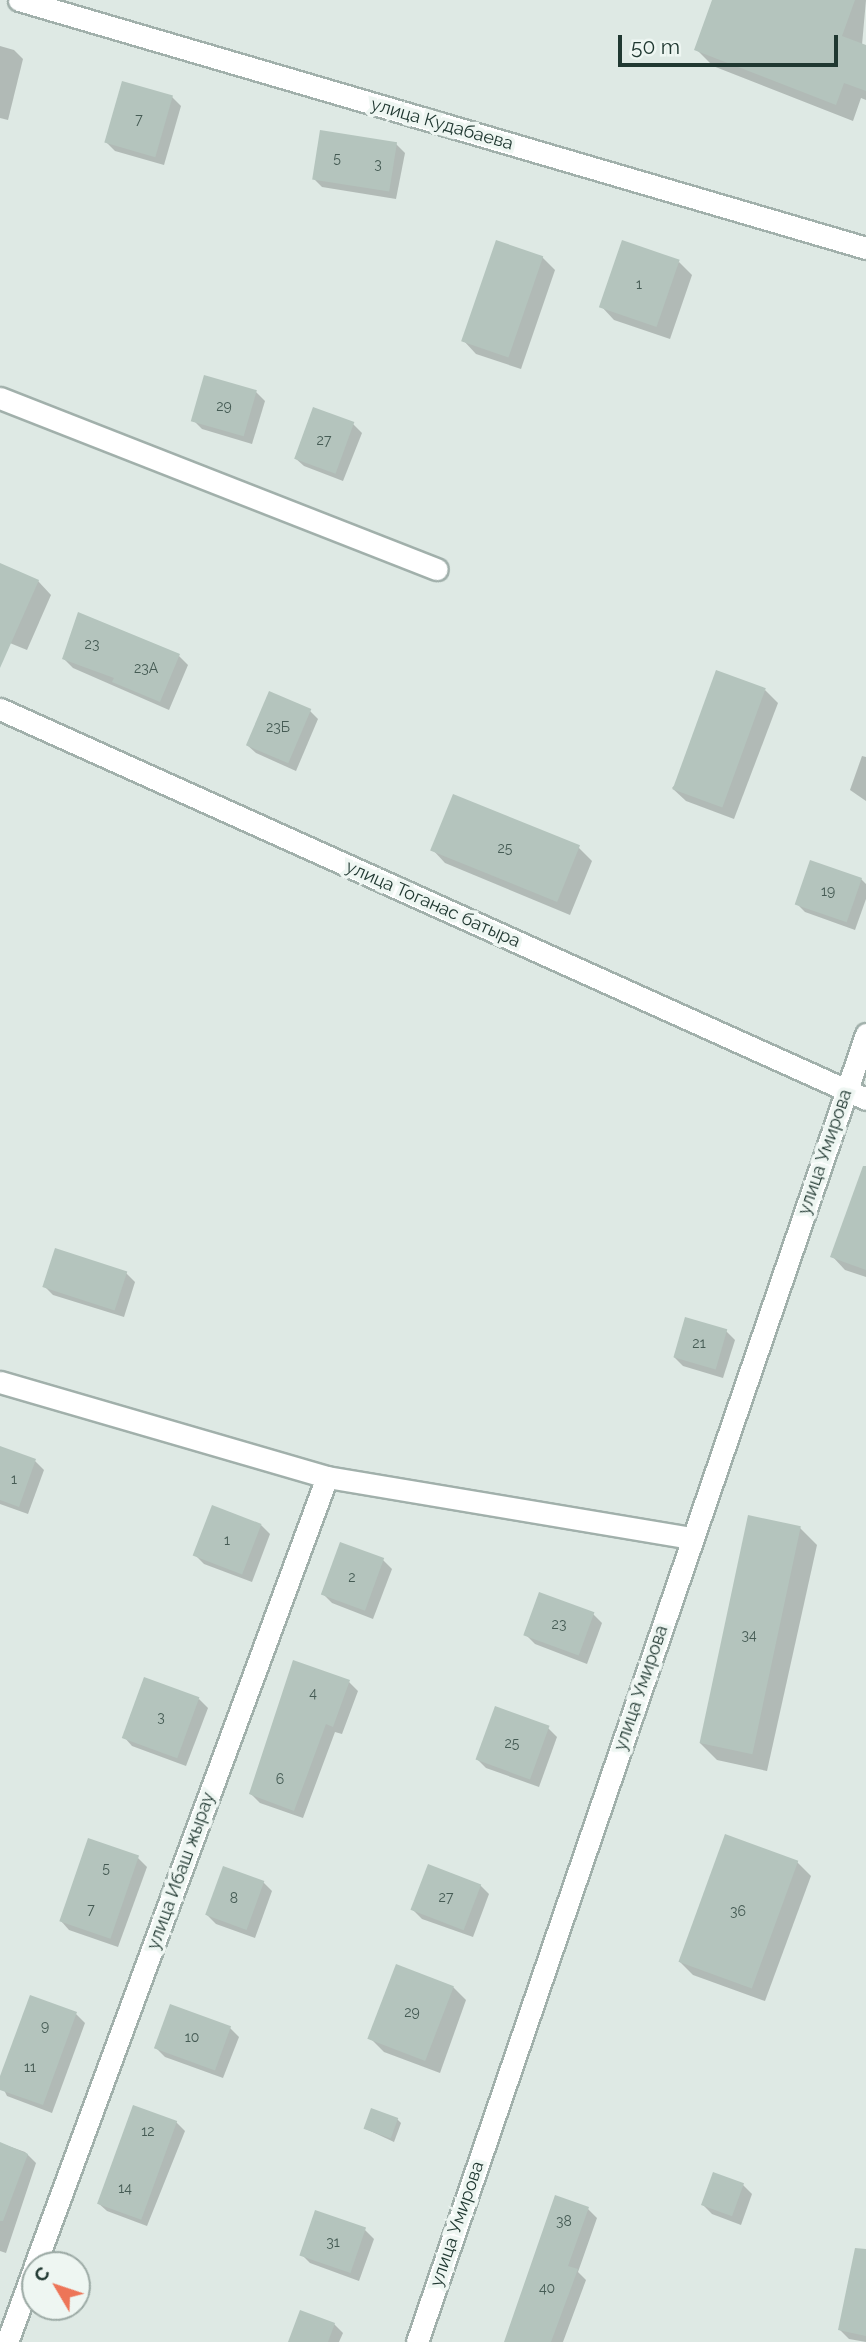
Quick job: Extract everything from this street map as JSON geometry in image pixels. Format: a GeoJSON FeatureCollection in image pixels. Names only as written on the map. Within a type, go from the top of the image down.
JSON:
{"type":"FeatureCollection","features":[{"type":"Feature","properties":{"kind":"street","name":"улица Кудабаева"},"geometry":{"type":"LineString","coordinates":[[19,0],[866,248]]}},
{"type":"Feature","properties":{"kind":"street"},"geometry":{"type":"LineString","coordinates":[[0,398],[437,569]]}},
{"type":"Feature","properties":{"kind":"street","name":"улица Тоганас батыра"},"geometry":{"type":"LineString","coordinates":[[0,709],[866,1099]]}},
{"type":"Feature","properties":{"kind":"street","name":"улица Умирова"},"geometry":{"type":"LineString","coordinates":[[417,2342],[866,1034]]}},
{"type":"Feature","properties":{"kind":"street"},"geometry":{"type":"LineString","coordinates":[[0,1382],[327,1477],[692,1538]]}},
{"type":"Feature","properties":{"kind":"street","name":"улица Ибаш жырау"},"geometry":{"type":"LineString","coordinates":[[40,2251],[327,1477]]}},
{"type":"Feature","properties":{"kind":"street","name":"улица Ибаш жырау"},"geometry":{"type":"LineString","coordinates":[[7,2342],[21,2304]]}},
{"type":"Feature","properties":{"kind":"building"},"geometry":{"type":"Polygon","coordinates":[[[712,0],[855,0],[842,36],[866,45],[866,91],[844,83],[836,105],[694,50],[712,0]]]}},
{"type":"Feature","properties":{"kind":"building"},"geometry":{"type":"Polygon","coordinates":[[[122,81],[173,96],[155,157],[104,143],[122,81]]]}},
{"type":"Feature","properties":{"kind":"building"},"geometry":{"type":"Polygon","coordinates":[[[320,130],[397,142],[389,192],[312,179],[320,130]]]}},
{"type":"Feature","properties":{"kind":"building"},"geometry":{"type":"Polygon","coordinates":[[[496,240],[543,256],[508,357],[461,341],[496,240]]]}},
{"type":"Feature","properties":{"kind":"building"},"geometry":{"type":"Polygon","coordinates":[[[622,240],[680,260],[657,327],[599,307],[622,240]]]}},
{"type":"Feature","properties":{"kind":"building"},"geometry":{"type":"Polygon","coordinates":[[[204,375],[257,390],[244,436],[191,421],[204,375]]]}},
{"type":"Feature","properties":{"kind":"building"},"geometry":{"type":"Polygon","coordinates":[[[313,407],[354,422],[336,474],[294,459],[313,407]]]}},
{"type":"Feature","properties":{"kind":"building"},"geometry":{"type":"Polygon","coordinates":[[[0,563],[39,580],[0,668],[0,563]]]}},
{"type":"Feature","properties":{"kind":"building"},"geometry":{"type":"Polygon","coordinates":[[[78,612],[180,654],[160,702],[112,682],[114,678],[62,659],[78,612]]]}},
{"type":"Feature","properties":{"kind":"building"},"geometry":{"type":"Polygon","coordinates":[[[716,670],[766,688],[722,807],[673,789],[716,670]]]}},
{"type":"Feature","properties":{"kind":"building"},"geometry":{"type":"Polygon","coordinates":[[[269,691],[311,709],[288,763],[246,745],[269,691]]]}},
{"type":"Feature","properties":{"kind":"building"},"geometry":{"type":"Polygon","coordinates":[[[453,794],[580,845],[557,902],[430,851],[453,794]]]}},
{"type":"Feature","properties":{"kind":"building"},"geometry":{"type":"Polygon","coordinates":[[[810,860],[862,878],[847,922],[795,904],[810,860]]]}},
{"type":"Feature","properties":{"kind":"building"},"geometry":{"type":"Polygon","coordinates":[[[863,1166],[866,1166],[866,1270],[830,1257],[863,1166]]]}},
{"type":"Feature","properties":{"kind":"building"},"geometry":{"type":"Polygon","coordinates":[[[55,1248],[127,1271],[115,1310],[42,1287],[55,1248]]]}},
{"type":"Feature","properties":{"kind":"building"},"geometry":{"type":"Polygon","coordinates":[[[685,1317],[727,1329],[716,1370],[673,1357],[685,1317]]]}},
{"type":"Feature","properties":{"kind":"building"},"geometry":{"type":"Polygon","coordinates":[[[0,1446],[36,1459],[19,1507],[0,1500],[0,1446]]]}},
{"type":"Feature","properties":{"kind":"building"},"geometry":{"type":"Polygon","coordinates":[[[212,1505],[261,1524],[242,1574],[193,1555],[212,1505]]]}},
{"type":"Feature","properties":{"kind":"building"},"geometry":{"type":"Polygon","coordinates":[[[748,1515],[801,1526],[752,1754],[700,1743],[748,1515]]]}},
{"type":"Feature","properties":{"kind":"building"},"geometry":{"type":"Polygon","coordinates":[[[340,1542],[384,1558],[365,1611],[321,1595],[340,1542]]]}},
{"type":"Feature","properties":{"kind":"building"},"geometry":{"type":"Polygon","coordinates":[[[539,1592],[594,1612],[579,1655],[523,1635],[539,1592]]]}},
{"type":"Feature","properties":{"kind":"building"},"geometry":{"type":"Polygon","coordinates":[[[293,1660],[350,1680],[333,1727],[326,1724],[294,1811],[249,1794],[293,1660]]]}},
{"type":"Feature","properties":{"kind":"building"},"geometry":{"type":"Polygon","coordinates":[[[144,1677],[199,1697],[177,1758],[122,1738],[144,1677]]]}},
{"type":"Feature","properties":{"kind":"building"},"geometry":{"type":"Polygon","coordinates":[[[495,1706],[550,1726],[530,1779],[476,1760],[495,1706]]]}},
{"type":"Feature","properties":{"kind":"building"},"geometry":{"type":"Polygon","coordinates":[[[725,1834],[798,1861],[752,1988],[678,1962],[725,1834]]]}},
{"type":"Feature","properties":{"kind":"building"},"geometry":{"type":"Polygon","coordinates":[[[88,1838],[139,1856],[110,1939],[59,1921],[88,1838]]]}},
{"type":"Feature","properties":{"kind":"building"},"geometry":{"type":"Polygon","coordinates":[[[428,1864],[481,1884],[464,1930],[410,1910],[428,1864]]]}},
{"type":"Feature","properties":{"kind":"building"},"geometry":{"type":"Polygon","coordinates":[[[223,1866],[264,1881],[247,1930],[205,1915],[223,1866]]]}},
{"type":"Feature","properties":{"kind":"building"},"geometry":{"type":"Polygon","coordinates":[[[396,1964],[454,1986],[425,2061],[367,2039],[396,1964]]]}},
{"type":"Feature","properties":{"kind":"building"},"geometry":{"type":"Polygon","coordinates":[[[30,1995],[77,2012],[43,2105],[0,2090],[0,2076],[30,1995]]]}},
{"type":"Feature","properties":{"kind":"building"},"geometry":{"type":"Polygon","coordinates":[[[170,2004],[231,2026],[215,2070],[154,2048],[170,2004]]]}},
{"type":"Feature","properties":{"kind":"building"},"geometry":{"type":"Polygon","coordinates":[[[133,2105],[177,2121],[141,2220],[97,2204],[133,2105]]]}},
{"type":"Feature","properties":{"kind":"building"},"geometry":{"type":"Polygon","coordinates":[[[371,2108],[398,2118],[391,2139],[363,2129],[371,2108]]]}},
{"type":"Feature","properties":{"kind":"building"},"geometry":{"type":"Polygon","coordinates":[[[0,2142],[28,2154],[3,2221],[0,2221],[0,2142]]]}},
{"type":"Feature","properties":{"kind":"building"},"geometry":{"type":"Polygon","coordinates":[[[713,2172],[744,2183],[732,2216],[701,2205],[713,2172]]]}},
{"type":"Feature","properties":{"kind":"building"},"geometry":{"type":"Polygon","coordinates":[[[555,2195],[589,2207],[568,2266],[578,2269],[551,2342],[504,2342],[555,2195]]]}},
{"type":"Feature","properties":{"kind":"building"},"geometry":{"type":"Polygon","coordinates":[[[315,2210],[366,2228],[350,2273],[299,2255],[315,2210]]]}},
{"type":"Feature","properties":{"kind":"building"},"geometry":{"type":"Polygon","coordinates":[[[855,2248],[866,2249],[866,2336],[838,2330],[855,2248]]]}},
{"type":"Feature","properties":{"kind":"building"},"geometry":{"type":"Polygon","coordinates":[[[300,2310],[335,2323],[328,2342],[288,2342],[300,2310]]]}}]}
